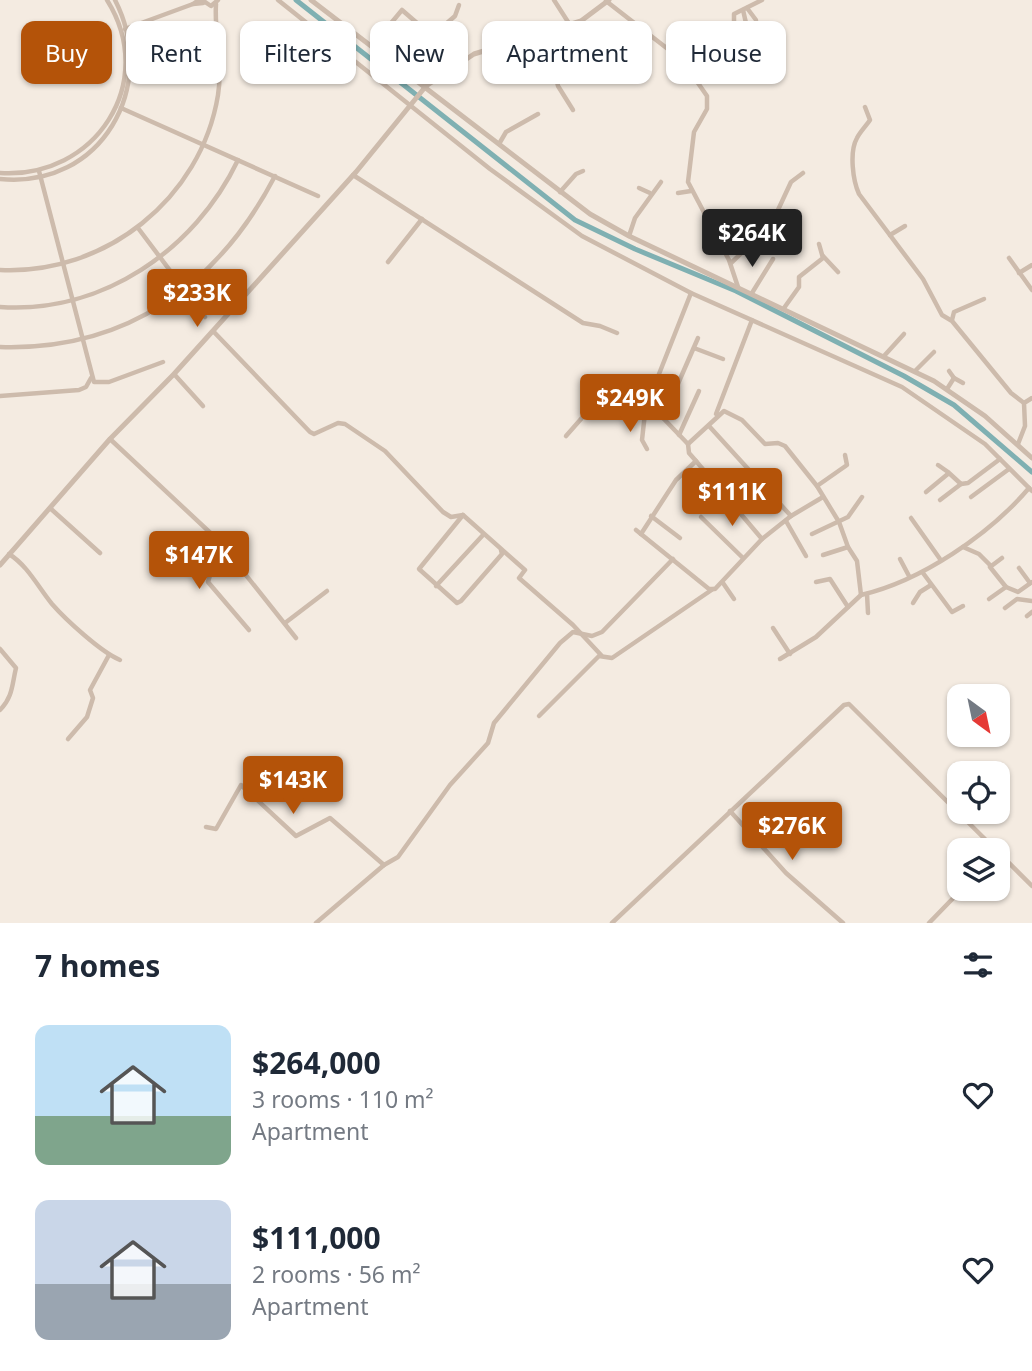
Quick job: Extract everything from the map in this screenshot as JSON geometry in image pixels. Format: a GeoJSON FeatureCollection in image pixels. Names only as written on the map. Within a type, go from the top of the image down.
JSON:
{"type":"FeatureCollection","features":[{"type":"Feature","properties":{"kind":"street"},"geometry":{"type":"LineString","coordinates":[[107,0],[120,31],[125,63],[120,107]]}},
{"type":"Feature","properties":{"kind":"street"},"geometry":{"type":"LineString","coordinates":[[115,0],[126,26]]}},
{"type":"Feature","properties":{"kind":"street"},"geometry":{"type":"LineString","coordinates":[[278,0],[582,236],[691,293],[902,387],[976,436],[1030,489],[1007,513],[923,573],[864,595],[816,637],[780,659]]}},
{"type":"Feature","properties":{"kind":"street"},"geometry":{"type":"LineString","coordinates":[[310,0],[370,45]]}},
{"type":"Feature","properties":{"kind":"street"},"geometry":{"type":"LineString","coordinates":[[554,0],[567,21]]}},
{"type":"Feature","properties":{"kind":"street"},"geometry":{"type":"LineString","coordinates":[[581,21],[607,0],[666,47]]}},
{"type":"Feature","properties":{"kind":"street"},"geometry":{"type":"LineString","coordinates":[[733,21],[732,17],[762,0]]}},
{"type":"Feature","properties":{"kind":"street"},"geometry":{"type":"LineString","coordinates":[[204,2],[215,15]]}},
{"type":"Feature","properties":{"kind":"street"},"geometry":{"type":"LineString","coordinates":[[0,270],[63,264],[101,251],[138,228],[173,194],[202,145],[215,106],[220,76],[215,15],[217,2],[193,4],[146,21]]}},
{"type":"Feature","properties":{"kind":"street"},"geometry":{"type":"LineString","coordinates":[[449,21],[458,13],[459,5]]}},
{"type":"Feature","properties":{"kind":"street"},"geometry":{"type":"LineString","coordinates":[[745,9],[756,20]]}},
{"type":"Feature","properties":{"kind":"street"},"geometry":{"type":"LineString","coordinates":[[745,9],[746,21]]}},
{"type":"Feature","properties":{"kind":"street"},"geometry":{"type":"LineString","coordinates":[[393,21],[402,10],[415,21]]}},
{"type":"Feature","properties":{"kind":"street"},"geometry":{"type":"LineString","coordinates":[[120,31],[126,28]]}},
{"type":"Feature","properties":{"kind":"street"},"geometry":{"type":"LineString","coordinates":[[0,179],[40,173],[83,150],[120,107],[126,82]]}},
{"type":"Feature","properties":{"kind":"street"},"geometry":{"type":"LineString","coordinates":[[418,84],[590,214],[629,236],[915,371],[947,389],[1032,458]]}},
{"type":"Feature","properties":{"kind":"street"},"geometry":{"type":"LineString","coordinates":[[0,565],[110,439],[174,374],[433,84]]}},
{"type":"Feature","properties":{"kind":"street"},"geometry":{"type":"LineString","coordinates":[[557,84],[573,110]]}},
{"type":"Feature","properties":{"kind":"street"},"geometry":{"type":"LineString","coordinates":[[701,84],[707,101],[694,132],[688,182],[731,264],[738,287]]}},
{"type":"Feature","properties":{"kind":"street"},"geometry":{"type":"LineString","coordinates":[[120,107],[318,196]]}},
{"type":"Feature","properties":{"kind":"street"},"geometry":{"type":"LineString","coordinates":[[865,107],[871,116],[855,141],[855,183],[865,204],[923,279],[942,315],[952,321],[1004,384],[1024,403],[1026,424],[1018,444]]}},
{"type":"Feature","properties":{"kind":"street"},"geometry":{"type":"LineString","coordinates":[[499,144],[506,132],[538,114]]}},
{"type":"Feature","properties":{"kind":"street"},"geometry":{"type":"LineString","coordinates":[[0,307],[72,301],[126,280],[160,258],[209,211],[238,160]]}},
{"type":"Feature","properties":{"kind":"street"},"geometry":{"type":"LineString","coordinates":[[560,192],[576,174],[583,171]]}},
{"type":"Feature","properties":{"kind":"street"},"geometry":{"type":"LineString","coordinates":[[0,173],[40,173]]}},
{"type":"Feature","properties":{"kind":"street"},"geometry":{"type":"LineString","coordinates":[[40,173],[91,377],[97,384],[102,384],[163,362]]}},
{"type":"Feature","properties":{"kind":"street"},"geometry":{"type":"LineString","coordinates":[[731,264],[752,243],[764,240],[791,182],[803,173]]}},
{"type":"Feature","properties":{"kind":"street"},"geometry":{"type":"LineString","coordinates":[[354,175],[583,323],[617,333]]}},
{"type":"Feature","properties":{"kind":"street"},"geometry":{"type":"LineString","coordinates":[[0,347],[82,340],[139,317],[191,285],[228,250],[246,227],[275,176]]}},
{"type":"Feature","properties":{"kind":"street"},"geometry":{"type":"LineString","coordinates":[[629,236],[635,218],[644,208],[650,193],[661,182]]}},
{"type":"Feature","properties":{"kind":"street"},"geometry":{"type":"LineString","coordinates":[[639,188],[650,193]]}},
{"type":"Feature","properties":{"kind":"street"},"geometry":{"type":"LineString","coordinates":[[678,193],[692,191]]}},
{"type":"Feature","properties":{"kind":"street"},"geometry":{"type":"LineString","coordinates":[[388,262],[422,219]]}},
{"type":"Feature","properties":{"kind":"street"},"geometry":{"type":"LineString","coordinates":[[890,235],[905,226]]}},
{"type":"Feature","properties":{"kind":"street"},"geometry":{"type":"LineString","coordinates":[[138,228],[205,317]]}},
{"type":"Feature","properties":{"kind":"street"},"geometry":{"type":"LineString","coordinates":[[819,244],[823,256],[838,272]]}},
{"type":"Feature","properties":{"kind":"street"},"geometry":{"type":"LineString","coordinates":[[784,308],[799,287],[799,277],[823,256]]}},
{"type":"Feature","properties":{"kind":"street"},"geometry":{"type":"LineString","coordinates":[[1009,258],[1032,289]]}},
{"type":"Feature","properties":{"kind":"street"},"geometry":{"type":"LineString","coordinates":[[752,293],[773,259]]}},
{"type":"Feature","properties":{"kind":"street"},"geometry":{"type":"LineString","coordinates":[[1019,274],[1032,265]]}},
{"type":"Feature","properties":{"kind":"street"},"geometry":{"type":"LineString","coordinates":[[647,449],[642,440],[644,411],[691,293]]}},
{"type":"Feature","properties":{"kind":"street"},"geometry":{"type":"LineString","coordinates":[[952,321],[954,312],[984,299]]}},
{"type":"Feature","properties":{"kind":"street"},"geometry":{"type":"LineString","coordinates":[[688,444],[709,426],[715,417],[752,320]]}},
{"type":"Feature","properties":{"kind":"street"},"geometry":{"type":"LineString","coordinates":[[213,331],[308,431],[314,434],[338,423],[345,424],[385,451],[443,512],[449,516],[463,515],[524,570],[519,578],[601,655],[612,658],[723,583],[762,539],[791,516],[823,497]]}},
{"type":"Feature","properties":{"kind":"street"},"geometry":{"type":"LineString","coordinates":[[884,356],[904,334]]}},
{"type":"Feature","properties":{"kind":"street"},"geometry":{"type":"LineString","coordinates":[[663,418],[698,338]]}},
{"type":"Feature","properties":{"kind":"street"},"geometry":{"type":"LineString","coordinates":[[694,348],[723,359]]}},
{"type":"Feature","properties":{"kind":"street"},"geometry":{"type":"LineString","coordinates":[[915,371],[934,352]]}},
{"type":"Feature","properties":{"kind":"street"},"geometry":{"type":"LineString","coordinates":[[949,371],[963,383]]}},
{"type":"Feature","properties":{"kind":"street"},"geometry":{"type":"LineString","coordinates":[[174,374],[203,406]]}},
{"type":"Feature","properties":{"kind":"street"},"geometry":{"type":"LineString","coordinates":[[0,396],[79,390],[86,387],[91,377]]}},
{"type":"Feature","properties":{"kind":"street"},"geometry":{"type":"LineString","coordinates":[[947,389],[954,378]]}},
{"type":"Feature","properties":{"kind":"street"},"geometry":{"type":"LineString","coordinates":[[566,436],[610,386],[644,411],[663,418],[688,444],[689,453],[695,461],[715,481],[762,539]]}},
{"type":"Feature","properties":{"kind":"street"},"geometry":{"type":"LineString","coordinates":[[679,435],[699,391]]}},
{"type":"Feature","properties":{"kind":"street"},"geometry":{"type":"LineString","coordinates":[[1024,403],[1032,398]]}},
{"type":"Feature","properties":{"kind":"street"},"geometry":{"type":"LineString","coordinates":[[627,408],[636,414],[644,411]]}},
{"type":"Feature","properties":{"kind":"street"},"geometry":{"type":"LineString","coordinates":[[715,417],[721,412],[730,412],[742,420],[765,444],[778,443],[785,446],[817,486],[839,522],[848,547],[857,561],[867,613]]}},
{"type":"Feature","properties":{"kind":"street"},"geometry":{"type":"LineString","coordinates":[[709,426],[791,516]]}},
{"type":"Feature","properties":{"kind":"street"},"geometry":{"type":"LineString","coordinates":[[110,439],[214,536],[296,638]]}},
{"type":"Feature","properties":{"kind":"street"},"geometry":{"type":"LineString","coordinates":[[817,486],[847,464],[845,455]]}},
{"type":"Feature","properties":{"kind":"street"},"geometry":{"type":"LineString","coordinates":[[940,500],[1000,459]]}},
{"type":"Feature","properties":{"kind":"street"},"geometry":{"type":"LineString","coordinates":[[695,461],[676,480],[638,532],[713,589]]}},
{"type":"Feature","properties":{"kind":"street"},"geometry":{"type":"LineString","coordinates":[[938,465],[961,484]]}},
{"type":"Feature","properties":{"kind":"street"},"geometry":{"type":"LineString","coordinates":[[971,497],[1009,468]]}},
{"type":"Feature","properties":{"kind":"street"},"geometry":{"type":"LineString","coordinates":[[715,481],[726,473]]}},
{"type":"Feature","properties":{"kind":"street"},"geometry":{"type":"LineString","coordinates":[[926,492],[949,473]]}},
{"type":"Feature","properties":{"kind":"street"},"geometry":{"type":"LineString","coordinates":[[812,534],[820,528],[833,527],[855,511],[862,497]]}},
{"type":"Feature","properties":{"kind":"street"},"geometry":{"type":"LineString","coordinates":[[49,507],[100,553]]}},
{"type":"Feature","properties":{"kind":"street"},"geometry":{"type":"LineString","coordinates":[[463,515],[419,569],[436,586],[459,602],[502,554],[500,549]]}},
{"type":"Feature","properties":{"kind":"street"},"geometry":{"type":"LineString","coordinates":[[651,516],[680,538]]}},
{"type":"Feature","properties":{"kind":"street"},"geometry":{"type":"LineString","coordinates":[[701,517],[743,558]]}},
{"type":"Feature","properties":{"kind":"street"},"geometry":{"type":"LineString","coordinates":[[911,518],[940,559]]}},
{"type":"Feature","properties":{"kind":"street"},"geometry":{"type":"LineString","coordinates":[[786,521],[806,556]]}},
{"type":"Feature","properties":{"kind":"street"},"geometry":{"type":"LineString","coordinates":[[436,586],[483,535]]}},
{"type":"Feature","properties":{"kind":"street"},"geometry":{"type":"LineString","coordinates":[[214,536],[215,558],[208,582],[249,630]]}},
{"type":"Feature","properties":{"kind":"street"},"geometry":{"type":"LineString","coordinates":[[962,546],[979,554],[1006,587],[1018,592],[1031,583],[1019,568]]}},
{"type":"Feature","properties":{"kind":"street"},"geometry":{"type":"LineString","coordinates":[[823,555],[848,547]]}},
{"type":"Feature","properties":{"kind":"street"},"geometry":{"type":"LineString","coordinates":[[9,554],[23,565],[54,606],[109,655],[120,660]]}},
{"type":"Feature","properties":{"kind":"street"},"geometry":{"type":"LineString","coordinates":[[990,566],[1002,558]]}},
{"type":"Feature","properties":{"kind":"street"},"geometry":{"type":"LineString","coordinates":[[578,631],[592,636],[602,632],[673,559]]}},
{"type":"Feature","properties":{"kind":"street"},"geometry":{"type":"LineString","coordinates":[[900,559],[909,576]]}},
{"type":"Feature","properties":{"kind":"street"},"geometry":{"type":"LineString","coordinates":[[923,573],[952,612],[963,607]]}},
{"type":"Feature","properties":{"kind":"street"},"geometry":{"type":"LineString","coordinates":[[816,582],[830,579],[848,607]]}},
{"type":"Feature","properties":{"kind":"street"},"geometry":{"type":"LineString","coordinates":[[723,583],[734,599]]}},
{"type":"Feature","properties":{"kind":"street"},"geometry":{"type":"LineString","coordinates":[[913,603],[920,593],[931,585]]}},
{"type":"Feature","properties":{"kind":"street"},"geometry":{"type":"LineString","coordinates":[[989,599],[1006,587]]}},
{"type":"Feature","properties":{"kind":"street"},"geometry":{"type":"LineString","coordinates":[[285,623],[327,591]]}},
{"type":"Feature","properties":{"kind":"street"},"geometry":{"type":"LineString","coordinates":[[1005,608],[1017,599],[1032,601]]}},
{"type":"Feature","properties":{"kind":"street"},"geometry":{"type":"LineString","coordinates":[[773,628],[790,654]]}},
{"type":"Feature","properties":{"kind":"street"},"geometry":{"type":"LineString","coordinates":[[316,923],[384,865],[398,858],[450,785],[488,743],[492,727],[504,710],[560,643],[578,631]]}},
{"type":"Feature","properties":{"kind":"street"},"geometry":{"type":"LineString","coordinates":[[0,649],[16,668],[11,680],[12,692],[0,710]]}},
{"type":"Feature","properties":{"kind":"street"},"geometry":{"type":"LineString","coordinates":[[68,739],[89,713],[93,698],[90,690],[109,655]]}},
{"type":"Feature","properties":{"kind":"street"},"geometry":{"type":"LineString","coordinates":[[539,716],[601,655]]}},
{"type":"Feature","properties":{"kind":"street"},"geometry":{"type":"LineString","coordinates":[[612,923],[730,811],[849,704],[983,838]]}},
{"type":"Feature","properties":{"kind":"street"},"geometry":{"type":"LineString","coordinates":[[206,827],[216,829],[241,785],[296,836],[330,818],[384,865]]}},
{"type":"Feature","properties":{"kind":"street"},"geometry":{"type":"LineString","coordinates":[[730,811],[786,873],[843,923]]}},
{"type":"Feature","properties":{"kind":"street"},"geometry":{"type":"LineString","coordinates":[[1010,865],[1032,886]]}},
{"type":"Feature","properties":{"kind":"street"},"geometry":{"type":"LineString","coordinates":[[929,923],[950,901]]}},
{"type":"Feature","properties":{"kind":"waterway"},"geometry":{"type":"LineString","coordinates":[[296,0],[575,220],[635,249],[736,291],[904,376],[954,405],[1032,472]]}}]}
